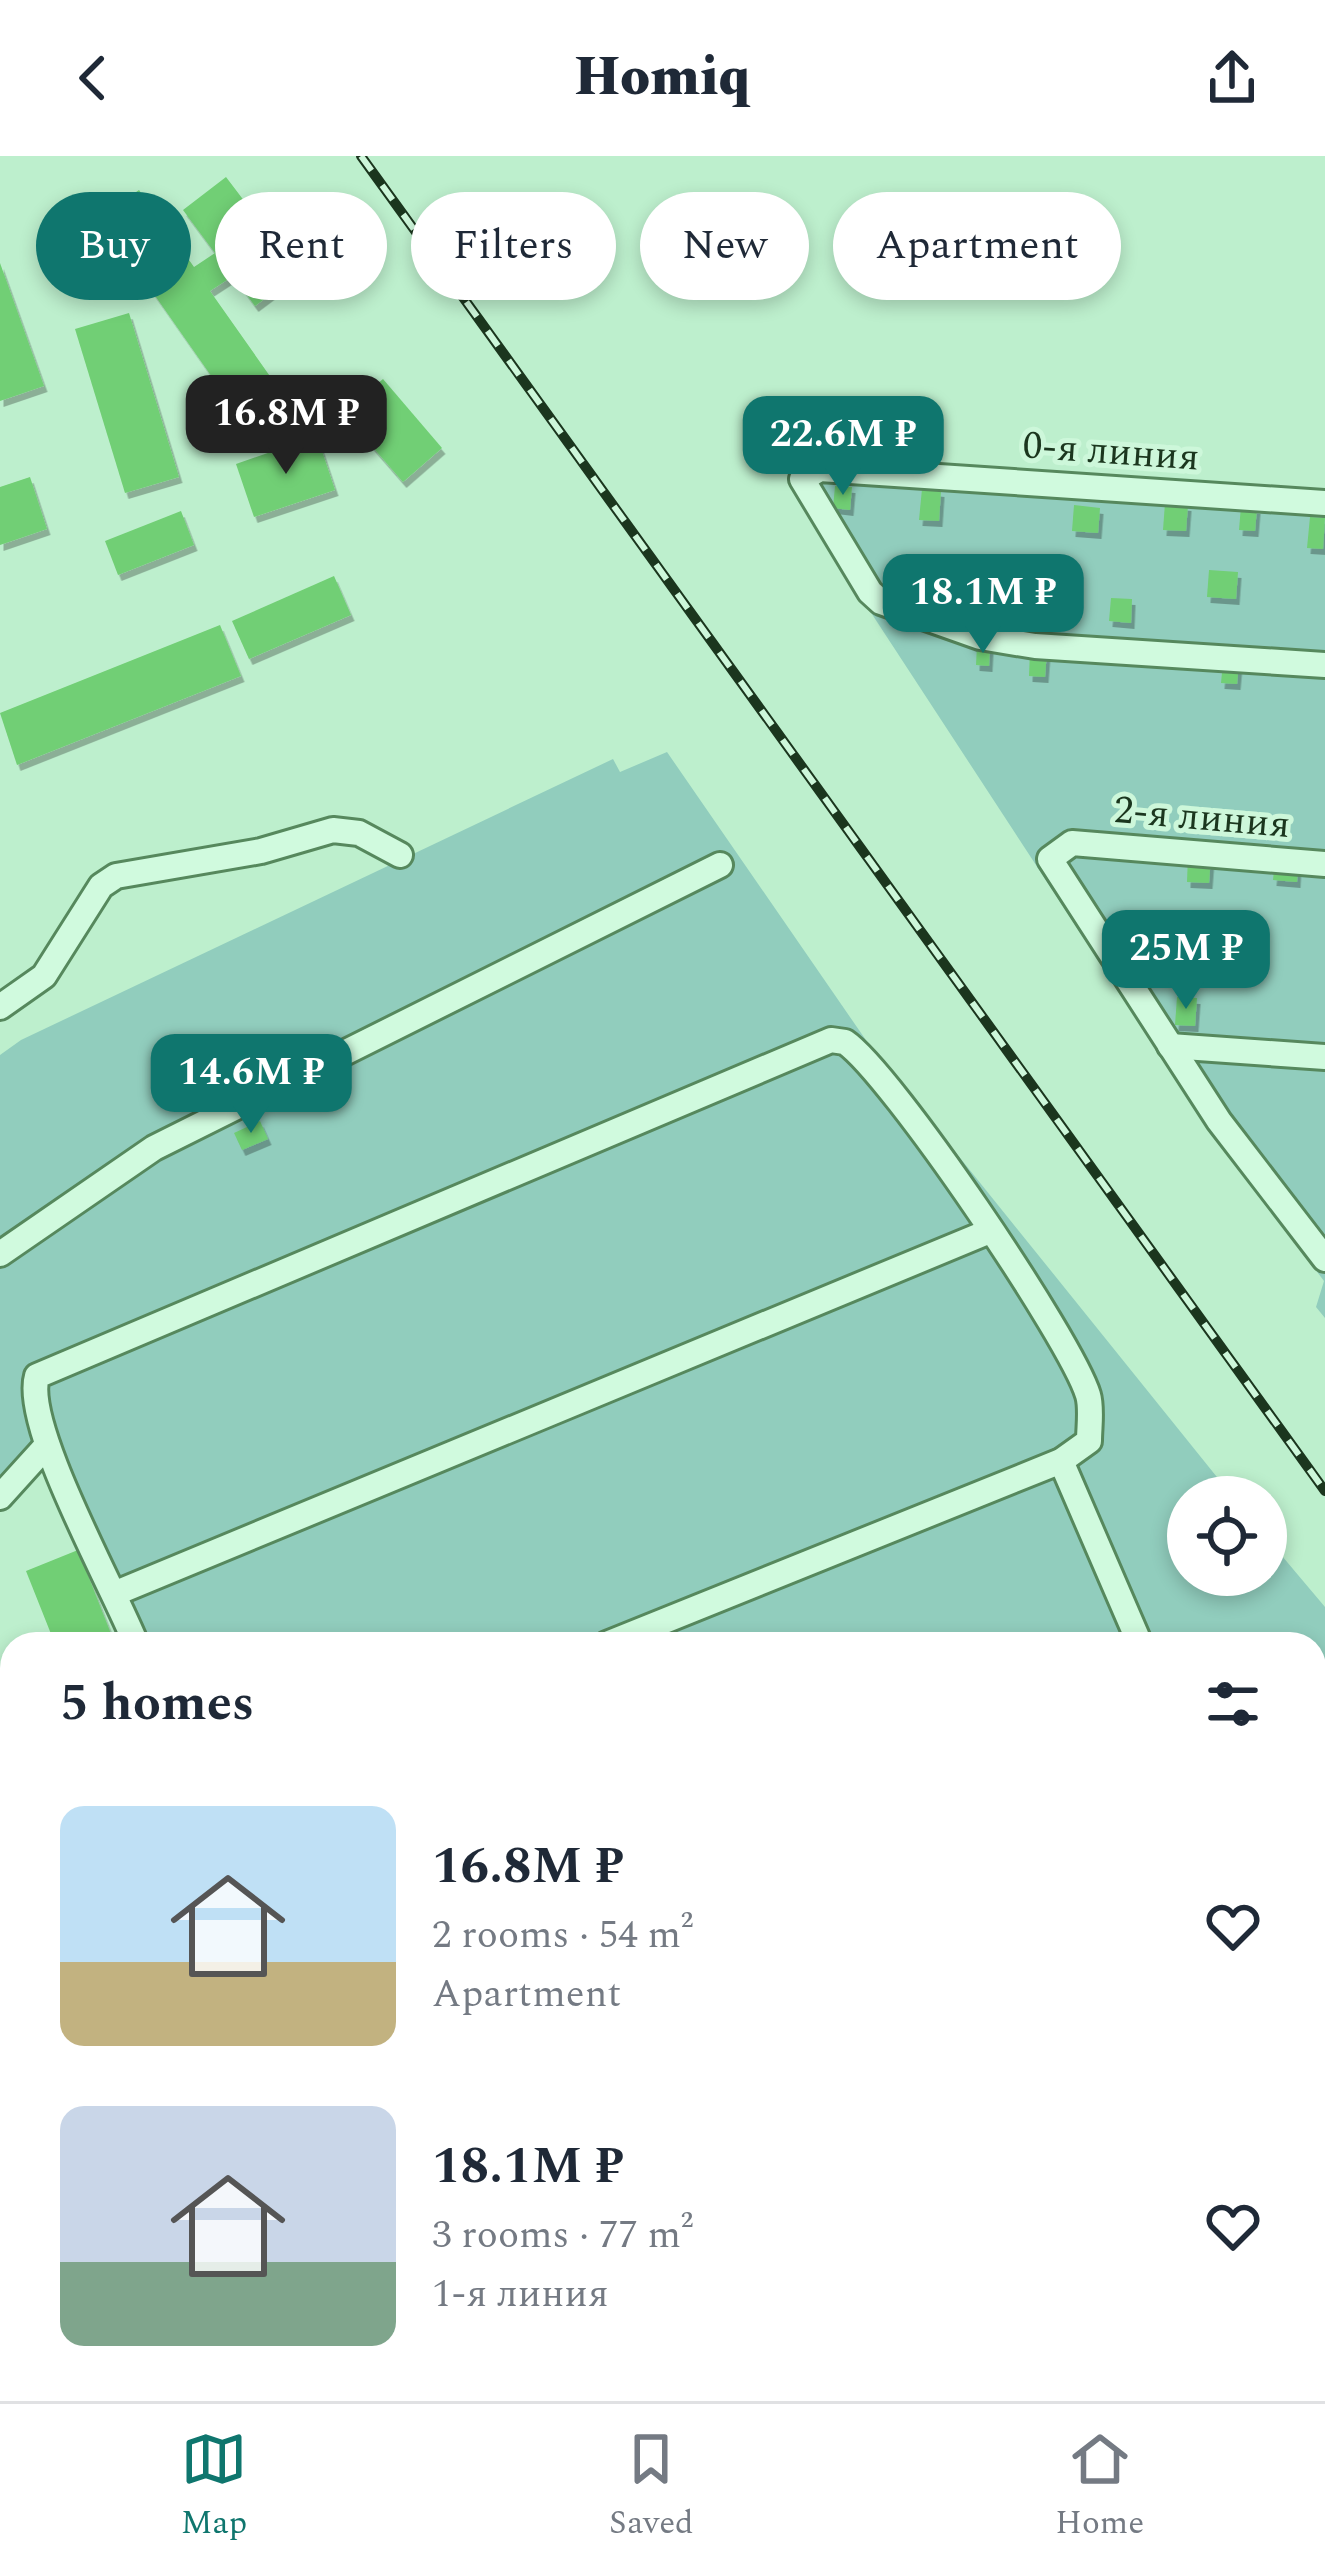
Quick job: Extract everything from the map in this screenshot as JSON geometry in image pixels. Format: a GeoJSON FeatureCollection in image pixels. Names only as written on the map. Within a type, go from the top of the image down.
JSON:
{"type":"FeatureCollection","features":[{"type":"Feature","properties":{"kind":"street","name":"0-я линия"},"geometry":{"type":"LineString","coordinates":[[1325,502],[820,469],[802,479],[804,491],[881,602],[980,637],[1035,646],[1325,665]]}},
{"type":"Feature","properties":{"kind":"street"},"geometry":{"type":"LineString","coordinates":[[0,1007],[44,976],[101,886],[116,876],[261,851],[334,830],[359,833],[400,856]]}},
{"type":"Feature","properties":{"kind":"street","name":"2-я линия"},"geometry":{"type":"LineString","coordinates":[[1170,1046],[1052,869],[1056,850],[1072,843],[1325,864]]}},
{"type":"Feature","properties":{"kind":"street"},"geometry":{"type":"LineString","coordinates":[[0,1254],[154,1148],[720,865]]}},
{"type":"Feature","properties":{"kind":"street"},"geometry":{"type":"LineString","coordinates":[[131,1632],[47,1445],[32,1392],[38,1376],[50,1366],[831,1040],[858,1050],[990,1231],[1089,1396],[1089,1442],[1061,1461],[637,1632]]}},
{"type":"Feature","properties":{"kind":"street"},"geometry":{"type":"LineString","coordinates":[[1170,1046],[1325,1057]]}},
{"type":"Feature","properties":{"kind":"street"},"geometry":{"type":"LineString","coordinates":[[1170,1046],[1219,1121],[1325,1259]]}},
{"type":"Feature","properties":{"kind":"street"},"geometry":{"type":"LineString","coordinates":[[116,1593],[990,1231]]}},
{"type":"Feature","properties":{"kind":"street"},"geometry":{"type":"LineString","coordinates":[[0,1497],[47,1445]]}},
{"type":"Feature","properties":{"kind":"street"},"geometry":{"type":"LineString","coordinates":[[1061,1461],[1135,1632]]}},
{"type":"Feature","properties":{"kind":"shaded area"},"geometry":{"type":"Polygon","coordinates":[[[811,456],[1325,490],[1325,1318],[1316,1307],[1324,1281],[1206,1125],[798,501],[791,482],[799,465],[811,456]]]}},
{"type":"Feature","properties":{"kind":"shaded area"},"geometry":{"type":"Polygon","coordinates":[[[667,752],[870,1046],[1216,1476],[1167,1476],[1167,1596],[1287,1596],[1287,1562],[1325,1607],[1325,1632],[143,1632],[52,1432],[0,1479],[0,1055],[21,1040],[613,759],[620,772],[667,752]]]}},
{"type":"Feature","properties":{"kind":"building"},"geometry":{"type":"Polygon","coordinates":[[[226,177],[237,192],[215,192],[215,253],[191,221],[191,204],[226,177]]]}},
{"type":"Feature","properties":{"kind":"building"},"geometry":{"type":"Polygon","coordinates":[[[215,253],[215,288],[210,291],[286,399],[247,427],[158,300],[191,300],[191,263],[194,267],[215,253]]]}},
{"type":"Feature","properties":{"kind":"building"},"geometry":{"type":"Polygon","coordinates":[[[0,263],[44,386],[0,401],[0,263]]]}},
{"type":"Feature","properties":{"kind":"building"},"geometry":{"type":"Polygon","coordinates":[[[129,313],[179,477],[125,493],[75,329],[129,313]]]}},
{"type":"Feature","properties":{"kind":"building"},"geometry":{"type":"Polygon","coordinates":[[[383,379],[442,448],[403,482],[343,413],[383,379]]]}},
{"type":"Feature","properties":{"kind":"building"},"geometry":{"type":"Polygon","coordinates":[[[317,436],[335,490],[254,517],[236,464],[317,436]]]}},
{"type":"Feature","properties":{"kind":"building"},"geometry":{"type":"Polygon","coordinates":[[[30,477],[47,529],[0,545],[0,487],[30,477]]]}},
{"type":"Feature","properties":{"kind":"building"},"geometry":{"type":"Polygon","coordinates":[[[835,486],[852,487],[850,510],[833,508],[835,486]]]}},
{"type":"Feature","properties":{"kind":"building"},"geometry":{"type":"Polygon","coordinates":[[[922,489],[941,491],[939,521],[919,520],[922,489]]]}},
{"type":"Feature","properties":{"kind":"building"},"geometry":{"type":"Polygon","coordinates":[[[1165,503],[1188,505],[1186,531],[1163,530],[1165,503]]]}},
{"type":"Feature","properties":{"kind":"building"},"geometry":{"type":"Polygon","coordinates":[[[1074,505],[1100,508],[1098,533],[1072,531],[1074,505]]]}},
{"type":"Feature","properties":{"kind":"building"},"geometry":{"type":"Polygon","coordinates":[[[1241,506],[1257,508],[1255,531],[1239,530],[1241,506]]]}},
{"type":"Feature","properties":{"kind":"building"},"geometry":{"type":"Polygon","coordinates":[[[181,511],[194,545],[118,575],[105,541],[181,511]]]}},
{"type":"Feature","properties":{"kind":"building"},"geometry":{"type":"Polygon","coordinates":[[[1310,517],[1325,518],[1323,549],[1307,548],[1310,517]]]}},
{"type":"Feature","properties":{"kind":"building"},"geometry":{"type":"Polygon","coordinates":[[[1209,570],[1238,572],[1236,599],[1207,597],[1209,570]]]}},
{"type":"Feature","properties":{"kind":"building"},"geometry":{"type":"Polygon","coordinates":[[[334,576],[351,615],[249,659],[232,621],[334,576]]]}},
{"type":"Feature","properties":{"kind":"building"},"geometry":{"type":"Polygon","coordinates":[[[1018,597],[1031,598],[1030,621],[1016,620],[1018,597]]]}},
{"type":"Feature","properties":{"kind":"building"},"geometry":{"type":"Polygon","coordinates":[[[1111,598],[1132,599],[1131,623],[1109,621],[1111,598]]]}},
{"type":"Feature","properties":{"kind":"building"},"geometry":{"type":"Polygon","coordinates":[[[220,625],[241,676],[17,765],[0,713],[220,625]]]}},
{"type":"Feature","properties":{"kind":"building"},"geometry":{"type":"Polygon","coordinates":[[[977,645],[990,646],[989,666],[976,665],[977,645]]]}},
{"type":"Feature","properties":{"kind":"building"},"geometry":{"type":"Polygon","coordinates":[[[1030,650],[1047,651],[1045,677],[1029,676],[1030,650]]]}},
{"type":"Feature","properties":{"kind":"building"},"geometry":{"type":"Polygon","coordinates":[[[1223,662],[1239,663],[1237,684],[1221,683],[1223,662]]]}},
{"type":"Feature","properties":{"kind":"building"},"geometry":{"type":"Polygon","coordinates":[[[1188,855],[1211,857],[1209,883],[1187,882],[1188,855]]]}},
{"type":"Feature","properties":{"kind":"building"},"geometry":{"type":"Polygon","coordinates":[[[1275,861],[1298,863],[1297,882],[1273,880],[1275,861]]]}},
{"type":"Feature","properties":{"kind":"building"},"geometry":{"type":"Polygon","coordinates":[[[1177,997],[1197,998],[1195,1026],[1175,1025],[1177,997]]]}},
{"type":"Feature","properties":{"kind":"building"},"geometry":{"type":"Polygon","coordinates":[[[260,1121],[268,1139],[242,1150],[234,1133],[260,1121]]]}},
{"type":"Feature","properties":{"kind":"building"},"geometry":{"type":"Polygon","coordinates":[[[78,1550],[110,1632],[50,1632],[26,1571],[78,1550]]]}},
{"type":"Feature","properties":{"kind":"railway"},"geometry":{"type":"LineString","coordinates":[[361,156],[1325,1491]]}}]}
